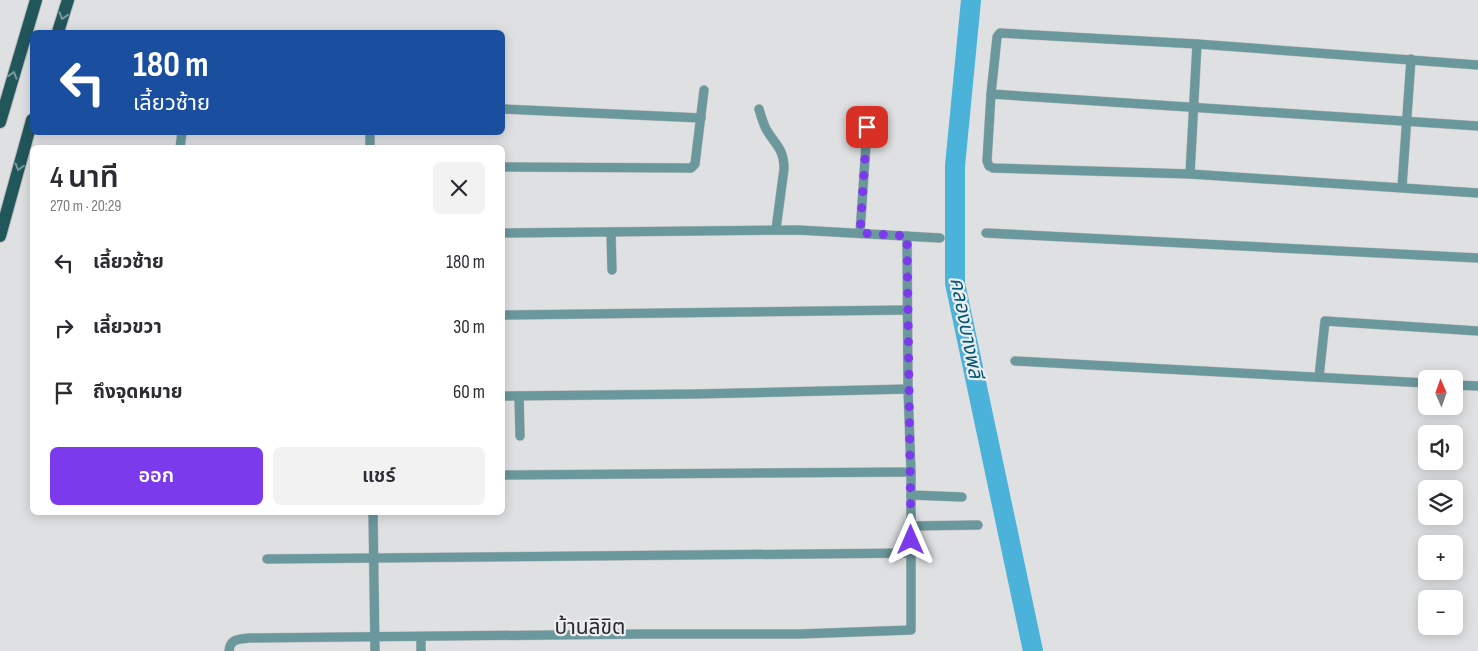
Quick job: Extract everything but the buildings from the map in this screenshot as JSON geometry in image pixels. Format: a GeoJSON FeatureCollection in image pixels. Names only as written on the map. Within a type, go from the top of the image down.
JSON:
{"type":"FeatureCollection","features":[{"type":"Feature","properties":{"kind":"main road"},"geometry":{"type":"LineString","coordinates":[[0,122],[36,0]]}},
{"type":"Feature","properties":{"kind":"main road"},"geometry":{"type":"LineString","coordinates":[[59,30],[68,0]]}},
{"type":"Feature","properties":{"kind":"main road"},"geometry":{"type":"LineString","coordinates":[[0,236],[30,127]]}},
{"type":"Feature","properties":{"kind":"street"},"geometry":{"type":"LineString","coordinates":[[1478,65],[1005,32],[1000,33],[997,37],[987,161],[989,166],[993,168],[1190,174],[1478,193]]}},
{"type":"Feature","properties":{"kind":"street"},"geometry":{"type":"LineString","coordinates":[[1190,174],[1192,106],[1197,44]]}},
{"type":"Feature","properties":{"kind":"street"},"geometry":{"type":"LineString","coordinates":[[1402,187],[1411,59]]}},
{"type":"Feature","properties":{"kind":"street"},"geometry":{"type":"LineString","coordinates":[[505,167],[691,168],[695,164],[704,90]]}},
{"type":"Feature","properties":{"kind":"street"},"geometry":{"type":"LineString","coordinates":[[991,94],[1478,126]]}},
{"type":"Feature","properties":{"kind":"street"},"geometry":{"type":"LineString","coordinates":[[505,109],[701,118]]}},
{"type":"Feature","properties":{"kind":"street"},"geometry":{"type":"LineString","coordinates":[[759,109],[766,128],[784,159],[776,229]]}},
{"type":"Feature","properties":{"kind":"street"},"geometry":{"type":"LineString","coordinates":[[860,233],[868,115]]}},
{"type":"Feature","properties":{"kind":"street"},"geometry":{"type":"LineString","coordinates":[[505,233],[611,233],[776,229],[940,238]]}},
{"type":"Feature","properties":{"kind":"street"},"geometry":{"type":"LineString","coordinates":[[611,233],[612,270]]}},
{"type":"Feature","properties":{"kind":"street"},"geometry":{"type":"LineString","coordinates":[[986,233],[1478,258]]}},
{"type":"Feature","properties":{"kind":"street"},"geometry":{"type":"LineString","coordinates":[[229,651],[229,644],[237,639],[909,632],[912,627],[907,236]]}},
{"type":"Feature","properties":{"kind":"street"},"geometry":{"type":"LineString","coordinates":[[505,315],[907,310]]}},
{"type":"Feature","properties":{"kind":"street"},"geometry":{"type":"LineString","coordinates":[[1320,377],[1325,321],[1478,331]]}},
{"type":"Feature","properties":{"kind":"street"},"geometry":{"type":"LineString","coordinates":[[1015,361],[1418,383]]}},
{"type":"Feature","properties":{"kind":"street"},"geometry":{"type":"LineString","coordinates":[[1463,385],[1478,386]]}},
{"type":"Feature","properties":{"kind":"street"},"geometry":{"type":"LineString","coordinates":[[505,396],[908,389]]}},
{"type":"Feature","properties":{"kind":"street"},"geometry":{"type":"LineString","coordinates":[[519,396],[520,436]]}},
{"type":"Feature","properties":{"kind":"street"},"geometry":{"type":"LineString","coordinates":[[505,475],[911,472]]}},
{"type":"Feature","properties":{"kind":"street"},"geometry":{"type":"LineString","coordinates":[[911,496],[962,497]]}},
{"type":"Feature","properties":{"kind":"street"},"geometry":{"type":"LineString","coordinates":[[373,515],[375,651]]}},
{"type":"Feature","properties":{"kind":"street"},"geometry":{"type":"LineString","coordinates":[[911,526],[978,525]]}},
{"type":"Feature","properties":{"kind":"street"},"geometry":{"type":"LineString","coordinates":[[267,559],[911,552]]}},
{"type":"Feature","properties":{"kind":"street"},"geometry":{"type":"LineString","coordinates":[[421,637],[421,651]]}},
{"type":"Feature","properties":{"kind":"waterway","name":"คลองบางพลี"},"geometry":{"type":"LineString","coordinates":[[971,0],[955,166],[955,283],[1033,651]]}},
{"type":"Feature","properties":{"kind":"district","name":"บ้านลิขิต"},"geometry":{"type":"Point","coordinates":[590,627]}},
{"type":"Feature","properties":{"kind":"route"},"geometry":{"type":"LineString","coordinates":[[867,127],[860,233],[907,236],[911,540]]}}]}
